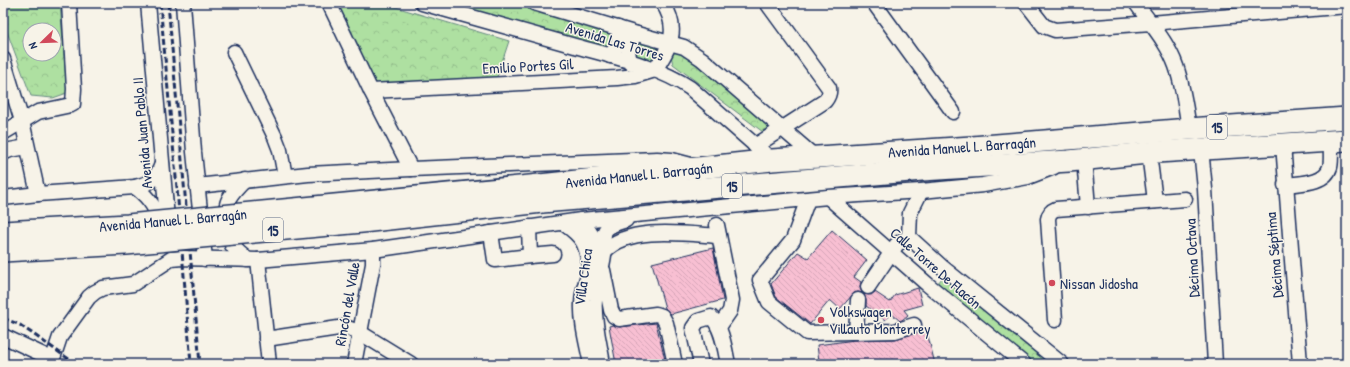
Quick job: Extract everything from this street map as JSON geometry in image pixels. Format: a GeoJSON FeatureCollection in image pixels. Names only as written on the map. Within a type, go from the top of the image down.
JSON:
{"type":"FeatureCollection","features":[{"type":"Feature","properties":{"kind":"highway","name":"Avenida Manuel L. Barragán"},"geometry":{"type":"LineString","coordinates":[[3,251],[142,242],[362,222],[701,168],[772,160],[972,147],[1189,129],[1347,118]]}},
{"type":"Feature","properties":{"kind":"highway","name":"Avenida Manuel L. Barragán"},"geometry":{"type":"LineString","coordinates":[[3,232],[128,226],[541,194],[1077,160],[1201,149],[1339,141]]}},
{"type":"Feature","properties":{"kind":"street"},"geometry":{"type":"LineString","coordinates":[[3,133],[38,112],[73,104],[74,89],[69,3]]}},
{"type":"Feature","properties":{"kind":"street","name":"Avenida Juan Pablo II"},"geometry":{"type":"LineString","coordinates":[[148,3],[162,164],[166,262]]}},
{"type":"Feature","properties":{"kind":"street"},"geometry":{"type":"LineString","coordinates":[[183,3],[197,186],[205,259]]}},
{"type":"Feature","properties":{"kind":"street"},"geometry":{"type":"LineString","coordinates":[[329,3],[371,91],[411,169]]}},
{"type":"Feature","properties":{"kind":"street","name":"Avenida Las Torres"},"geometry":{"type":"LineString","coordinates":[[422,3],[610,56],[655,70],[679,80],[772,160]]}},
{"type":"Feature","properties":{"kind":"street","name":"Avenida Las Torres"},"geometry":{"type":"LineString","coordinates":[[534,3],[564,8],[618,28],[684,47],[698,56],[815,157]]}},
{"type":"Feature","properties":{"kind":"street"},"geometry":{"type":"LineString","coordinates":[[655,70],[670,43],[671,18],[663,3]]}},
{"type":"Feature","properties":{"kind":"street"},"geometry":{"type":"LineString","coordinates":[[756,146],[825,100],[829,92],[828,88],[767,3]]}},
{"type":"Feature","properties":{"kind":"street"},"geometry":{"type":"LineString","coordinates":[[874,3],[953,112]]}},
{"type":"Feature","properties":{"kind":"street"},"geometry":{"type":"LineString","coordinates":[[1026,3],[1044,26],[1055,30],[1151,23],[1321,6],[1347,6]]}},
{"type":"Feature","properties":{"kind":"street"},"geometry":{"type":"LineString","coordinates":[[1136,3],[1151,23],[1176,65],[1183,89],[1189,129]]}},
{"type":"Feature","properties":{"kind":"street"},"geometry":{"type":"LineString","coordinates":[[610,56],[619,41],[620,35],[618,28]]}},
{"type":"Feature","properties":{"kind":"street"},"geometry":{"type":"LineString","coordinates":[[631,63],[628,52],[632,40],[637,34]]}},
{"type":"Feature","properties":{"kind":"street"},"geometry":{"type":"LineString","coordinates":[[234,52],[275,137],[280,150],[284,176]]}},
{"type":"Feature","properties":{"kind":"street"},"geometry":{"type":"LineString","coordinates":[[3,59],[22,121],[38,194]]}},
{"type":"Feature","properties":{"kind":"street","name":"Emilio Portes Gil"},"geometry":{"type":"LineString","coordinates":[[371,91],[617,78],[635,76],[655,70]]}},
{"type":"Feature","properties":{"kind":"street"},"geometry":{"type":"LineString","coordinates":[[1285,185],[1310,182],[1323,177],[1328,173],[1339,141]]}},
{"type":"Feature","properties":{"kind":"street","name":"Décima Séptima"},"geometry":{"type":"LineString","coordinates":[[1283,144],[1300,364]]}},
{"type":"Feature","properties":{"kind":"street"},"geometry":{"type":"LineString","coordinates":[[3,153],[10,150],[27,147]]}},
{"type":"Feature","properties":{"kind":"street","name":"Décima Octava"},"geometry":{"type":"LineString","coordinates":[[1201,149],[1205,189],[1215,364]]}},
{"type":"Feature","properties":{"kind":"street"},"geometry":{"type":"LineString","coordinates":[[1148,153],[1155,201]]}},
{"type":"Feature","properties":{"kind":"street"},"geometry":{"type":"LineString","coordinates":[[197,186],[284,176],[411,169],[658,159],[672,160],[701,168]]}},
{"type":"Feature","properties":{"kind":"street"},"geometry":{"type":"LineString","coordinates":[[3,336],[51,361],[60,337],[89,297],[103,288],[133,284],[149,275],[166,262],[182,258],[253,260],[373,250],[582,220],[828,197],[983,185],[1028,177],[1077,160],[1088,207]]}},
{"type":"Feature","properties":{"kind":"street"},"geometry":{"type":"LineString","coordinates":[[3,198],[135,187],[148,183],[154,179],[158,175],[162,164]]}},
{"type":"Feature","properties":{"kind":"street"},"geometry":{"type":"LineString","coordinates":[[245,180],[236,189],[229,200],[226,209],[226,217],[233,246],[240,253],[253,260]]}},
{"type":"Feature","properties":{"kind":"street"},"geometry":{"type":"LineString","coordinates":[[135,187],[145,195],[154,206],[161,224],[166,249],[166,262]]}},
{"type":"Feature","properties":{"kind":"street","name":"Calle Torre De Flacón"},"geometry":{"type":"LineString","coordinates":[[921,191],[910,213],[909,237],[942,267],[1062,364]]}},
{"type":"Feature","properties":{"kind":"street","name":"Calle Torre De Flacón"},"geometry":{"type":"LineString","coordinates":[[828,197],[927,284],[1024,364]]}},
{"type":"Feature","properties":{"kind":"street"},"geometry":{"type":"LineString","coordinates":[[1056,320],[1048,214],[1051,211],[1056,209],[1185,198]]}},
{"type":"Feature","properties":{"kind":"street"},"geometry":{"type":"LineString","coordinates":[[808,199],[793,240],[760,280],[769,302],[807,333],[895,331],[914,325]]}},
{"type":"Feature","properties":{"kind":"street","name":"Villa Chica"},"geometry":{"type":"LineString","coordinates":[[603,364],[589,317],[581,305],[582,295],[605,251],[604,232],[607,229],[639,215]]}},
{"type":"Feature","properties":{"kind":"street","name":"Villa Chica"},"geometry":{"type":"LineString","coordinates":[[582,220],[591,232],[596,245],[596,270]]}},
{"type":"Feature","properties":{"kind":"street"},"geometry":{"type":"LineString","coordinates":[[563,223],[576,232],[583,240],[614,316],[619,319],[656,314],[662,316],[666,323],[676,364]]}},
{"type":"Feature","properties":{"kind":"street"},"geometry":{"type":"LineString","coordinates":[[529,227],[530,256]]}},
{"type":"Feature","properties":{"kind":"street"},"geometry":{"type":"LineString","coordinates":[[605,251],[609,246],[624,239],[640,235],[718,230],[732,300],[730,311],[719,327]]}},
{"type":"Feature","properties":{"kind":"street"},"geometry":{"type":"LineString","coordinates":[[491,233],[495,260],[554,254]]}},
{"type":"Feature","properties":{"kind":"street"},"geometry":{"type":"LineString","coordinates":[[868,286],[899,242],[909,237]]}},
{"type":"Feature","properties":{"kind":"street","name":"Rincón del Valle"},"geometry":{"type":"LineString","coordinates":[[354,364],[373,264],[373,250]]}},
{"type":"Feature","properties":{"kind":"street"},"geometry":{"type":"LineString","coordinates":[[253,260],[269,364]]}},
{"type":"Feature","properties":{"kind":"street"},"geometry":{"type":"LineString","coordinates":[[927,284],[937,280],[942,267]]}},
{"type":"Feature","properties":{"kind":"street"},"geometry":{"type":"LineString","coordinates":[[856,332],[858,300]]}},
{"type":"Feature","properties":{"kind":"street","name":"Villa Chica"},"geometry":{"type":"LineString","coordinates":[[589,317],[584,328],[592,364]]}},
{"type":"Feature","properties":{"kind":"street"},"geometry":{"type":"LineString","coordinates":[[701,364],[693,328],[698,321],[711,317],[716,321],[719,327],[728,364]]}},
{"type":"Feature","properties":{"kind":"street"},"geometry":{"type":"LineString","coordinates":[[266,339],[345,327],[359,332],[411,364]]}},
{"type":"Feature","properties":{"kind":"green space"},"geometry":{"type":"Polygon","coordinates":[[[3,3],[60,3],[61,22],[22,22],[22,62],[62,62],[62,29],[67,93],[53,98],[31,96],[3,21],[3,3]]]}},
{"type":"Feature","properties":{"kind":"green space"},"geometry":{"type":"Polygon","coordinates":[[[336,3],[382,3],[509,41],[497,77],[374,84],[336,3]]]}},
{"type":"Feature","properties":{"kind":"green space"},"geometry":{"type":"Polygon","coordinates":[[[449,3],[514,3],[612,30],[615,36],[608,48],[449,3]]]}},
{"type":"Feature","properties":{"kind":"green space"},"geometry":{"type":"Polygon","coordinates":[[[638,41],[658,47],[659,52],[653,60],[633,55],[638,41]]]}},
{"type":"Feature","properties":{"kind":"green space"},"geometry":{"type":"Polygon","coordinates":[[[675,51],[694,57],[772,127],[767,132],[763,132],[673,64],[671,56],[672,52],[675,51]]]}},
{"type":"Feature","properties":{"kind":"green space"},"geometry":{"type":"Polygon","coordinates":[[[945,275],[1052,364],[1029,364],[935,286],[945,275]]]}},
{"type":"Feature","properties":{"kind":"building"},"geometry":{"type":"Polygon","coordinates":[[[832,230],[867,260],[854,277],[861,282],[860,287],[862,293],[854,293],[840,309],[830,300],[810,324],[776,297],[771,284],[798,252],[808,258],[832,230]]]}},
{"type":"Feature","properties":{"kind":"building"},"geometry":{"type":"Polygon","coordinates":[[[713,248],[723,300],[671,314],[665,308],[652,263],[713,248]]]}},
{"type":"Feature","properties":{"kind":"building"},"geometry":{"type":"Polygon","coordinates":[[[918,288],[922,305],[904,310],[908,315],[900,321],[892,314],[885,320],[866,306],[864,294],[871,295],[875,292],[890,302],[895,295],[918,288]]]}},
{"type":"Feature","properties":{"kind":"building"},"geometry":{"type":"Polygon","coordinates":[[[656,323],[666,364],[616,364],[609,326],[613,325],[620,327],[656,323]]]}},
{"type":"Feature","properties":{"kind":"building"},"geometry":{"type":"Polygon","coordinates":[[[927,332],[935,364],[823,364],[823,360],[819,361],[817,345],[855,340],[895,339],[927,332]]]}},
{"type":"Feature","properties":{"kind":"railway"},"geometry":{"type":"LineString","coordinates":[[160,3],[191,364]]}},
{"type":"Feature","properties":{"kind":"railway"},"geometry":{"type":"LineString","coordinates":[[168,3],[200,364]]}},
{"type":"Feature","properties":{"kind":"railway"},"geometry":{"type":"LineString","coordinates":[[3,318],[20,325],[76,364]]}},
{"type":"Feature","properties":{"kind":"place","name":"Nissan Jidosha"},"geometry":{"type":"Point","coordinates":[1052,283]}},
{"type":"Feature","properties":{"kind":"place","name":"Volkswagen Villauto Monterrey"},"geometry":{"type":"Point","coordinates":[821,320]}}]}
